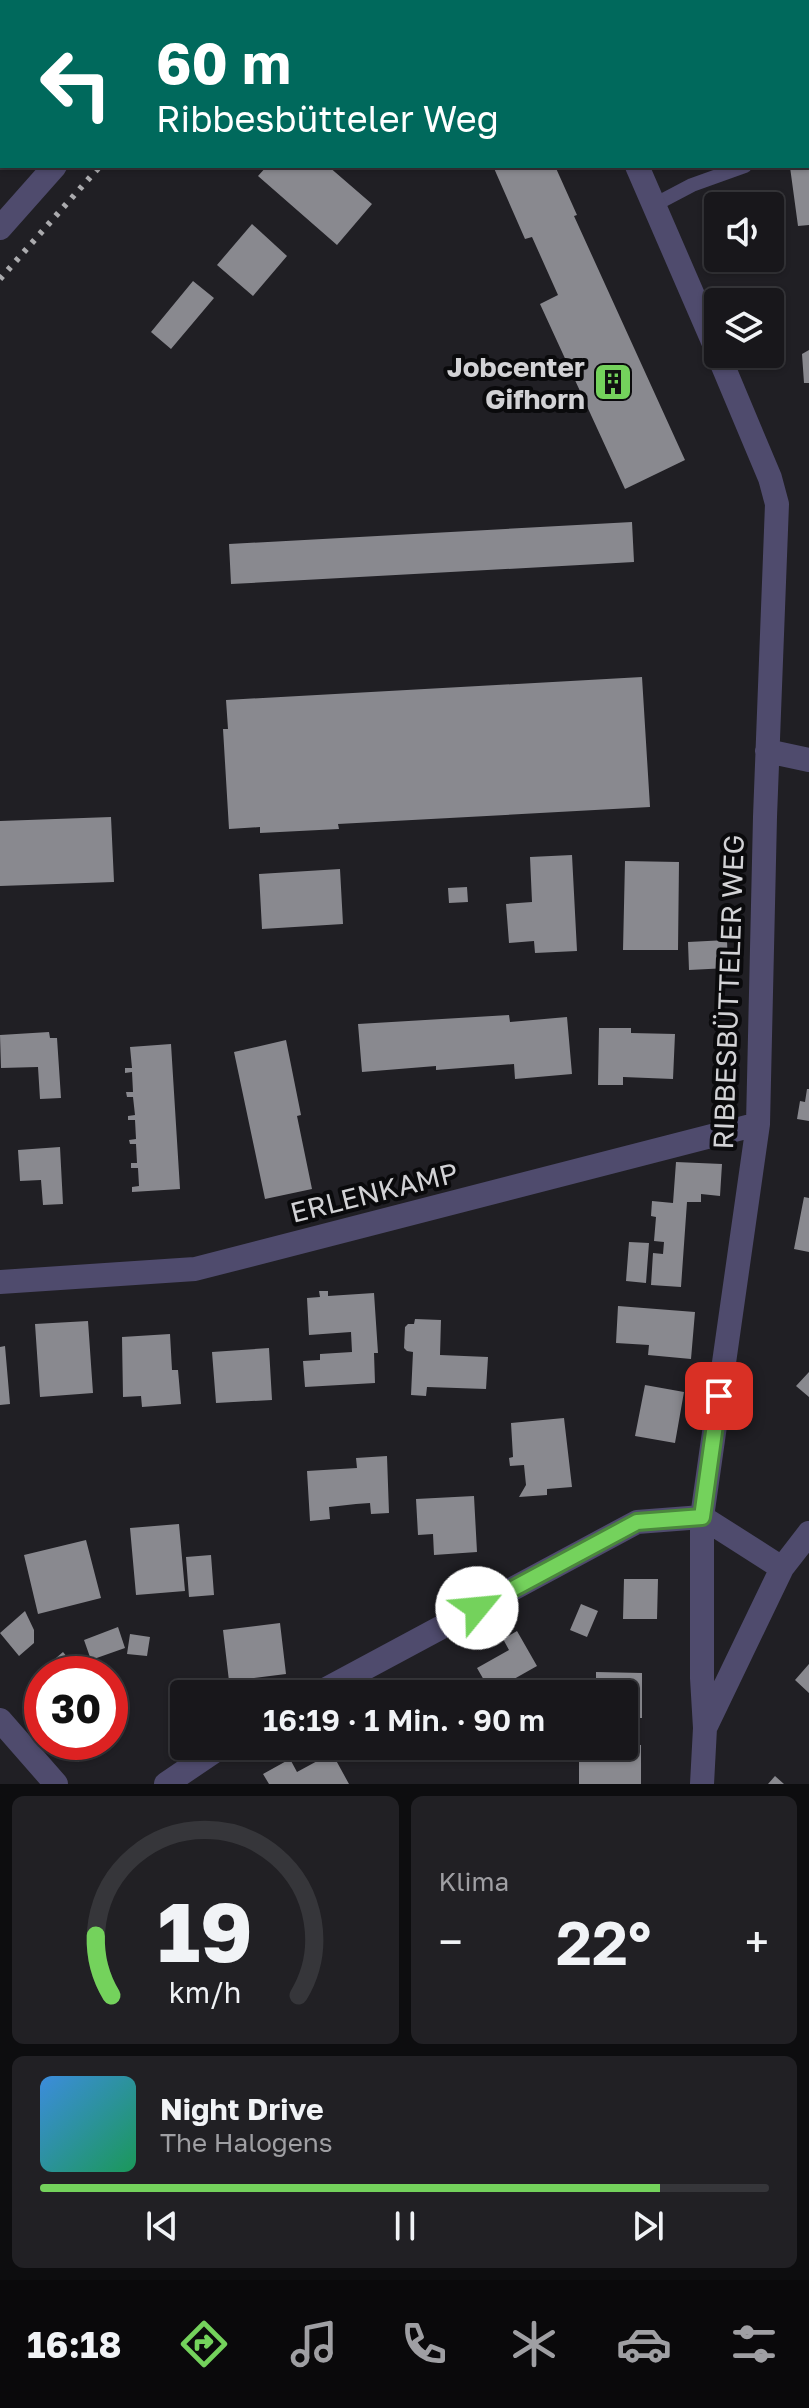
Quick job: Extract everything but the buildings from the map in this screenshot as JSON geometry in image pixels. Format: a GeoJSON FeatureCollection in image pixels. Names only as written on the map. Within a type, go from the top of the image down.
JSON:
{"type":"FeatureCollection","features":[{"type":"Feature","properties":{"kind":"street"},"geometry":{"type":"LineString","coordinates":[[0,228],[53,168]]}},
{"type":"Feature","properties":{"kind":"street","name":"RIBBESBÜTTELER WEG"},"geometry":{"type":"LineString","coordinates":[[638,168],[704,321]]}},
{"type":"Feature","properties":{"kind":"street","name":"RIBBESBÜTTELER WEG"},"geometry":{"type":"LineString","coordinates":[[702,1784],[705,1728],[702,1517],[758,1124],[767,751],[777,504],[770,478],[724,368]]}},
{"type":"Feature","properties":{"kind":"street"},"geometry":{"type":"LineString","coordinates":[[767,751],[809,760]]}},
{"type":"Feature","properties":{"kind":"street","name":"ERLENKAMP"},"geometry":{"type":"LineString","coordinates":[[0,1282],[195,1269],[758,1124]]}},
{"type":"Feature","properties":{"kind":"street"},"geometry":{"type":"LineString","coordinates":[[343,1680],[637,1522],[702,1517],[782,1568]]}},
{"type":"Feature","properties":{"kind":"street"},"geometry":{"type":"LineString","coordinates":[[705,1728],[782,1568],[809,1533]]}},
{"type":"Feature","properties":{"kind":"street"},"geometry":{"type":"LineString","coordinates":[[0,1720],[56,1784]]}},
{"type":"Feature","properties":{"kind":"street"},"geometry":{"type":"LineString","coordinates":[[166,1784],[201,1760]]}},
{"type":"Feature","properties":{"kind":"lane"},"geometry":{"type":"LineString","coordinates":[[654,205],[692,185],[739,168]]}},
{"type":"Feature","properties":{"kind":"railway"},"geometry":{"type":"LineString","coordinates":[[0,279],[98,168]]}},
{"type":"Feature","properties":{"kind":"place","name":"Jobcenter Gifhorn"},"geometry":{"type":"Point","coordinates":[613,382]}},
{"type":"Feature","properties":{"kind":"route"},"geometry":{"type":"LineString","coordinates":[[477,1608],[637,1522],[702,1517],[719,1396]]}}]}
